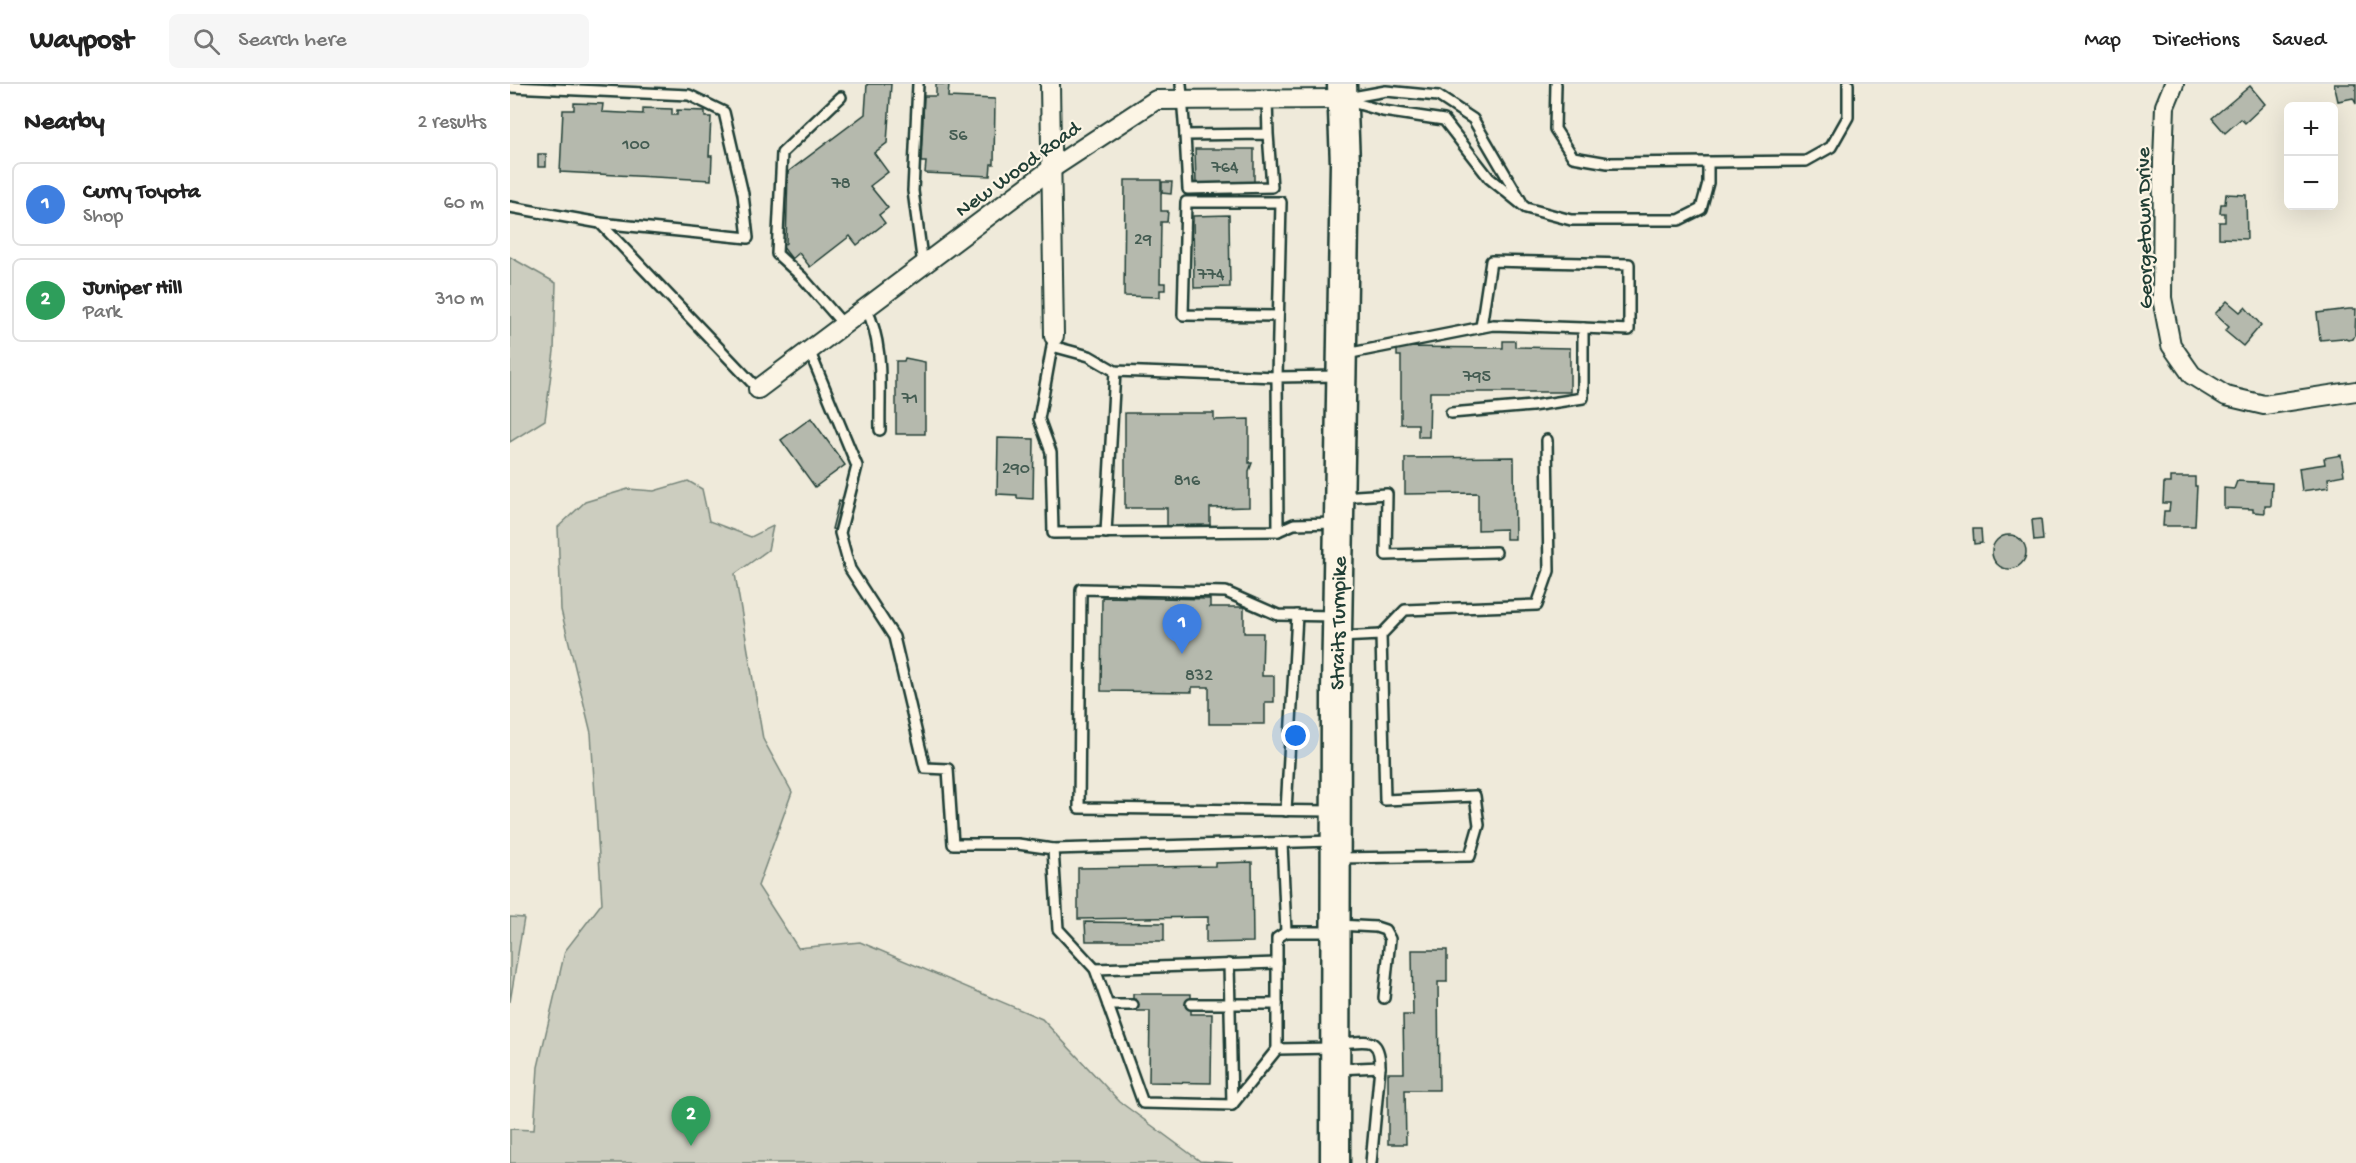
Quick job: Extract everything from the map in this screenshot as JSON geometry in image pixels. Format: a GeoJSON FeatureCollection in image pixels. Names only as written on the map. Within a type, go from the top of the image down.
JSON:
{"type":"FeatureCollection","features":[{"type":"Feature","properties":{"kind":"main road","name":"Straits Turnpike"},"geometry":{"type":"LineString","coordinates":[[1335,1163],[1335,811],[1345,164],[1343,92]]}},
{"type":"Feature","properties":{"kind":"street"},"geometry":{"type":"LineString","coordinates":[[1050,84],[1053,341]]}},
{"type":"Feature","properties":{"kind":"street","name":"Georgetown Drive"},"geometry":{"type":"LineString","coordinates":[[2174,84],[2165,106],[2163,185],[2162,298],[2171,345],[2193,375],[2226,396],[2264,405],[2356,391]]}},
{"type":"Feature","properties":{"kind":"street","name":"New Wood Road"},"geometry":{"type":"LineString","coordinates":[[758,388],[1051,169],[1156,100],[1182,92],[1267,99],[1343,92]]}},
{"type":"Feature","properties":{"kind":"lane"},"geometry":{"type":"LineString","coordinates":[[918,84],[913,191],[923,265]]}},
{"type":"Feature","properties":{"kind":"lane"},"geometry":{"type":"LineString","coordinates":[[1556,84],[1555,129],[1573,157],[1608,163],[1806,161],[1831,147],[1848,117],[1848,84]]}},
{"type":"Feature","properties":{"kind":"lane"},"geometry":{"type":"LineString","coordinates":[[510,87],[689,95],[724,112],[743,194],[748,238],[600,223],[510,207]]}},
{"type":"Feature","properties":{"kind":"lane"},"geometry":{"type":"LineString","coordinates":[[1343,92],[1386,91],[1438,96],[1473,119],[1526,208]]}},
{"type":"Feature","properties":{"kind":"lane"},"geometry":{"type":"LineString","coordinates":[[1182,92],[1188,189],[1272,187],[1267,99]]}},
{"type":"Feature","properties":{"kind":"lane"},"geometry":{"type":"LineString","coordinates":[[1343,92],[1383,111],[1444,120],[1488,178],[1526,208],[1571,220],[1679,220],[1701,209],[1708,183],[1708,163]]}},
{"type":"Feature","properties":{"kind":"lane"},"geometry":{"type":"LineString","coordinates":[[841,96],[782,153],[777,254],[802,277],[843,324]]}},
{"type":"Feature","properties":{"kind":"lane"},"geometry":{"type":"LineString","coordinates":[[1185,135],[1268,134]]}},
{"type":"Feature","properties":{"kind":"lane"},"geometry":{"type":"LineString","coordinates":[[1278,316],[1183,315],[1186,202],[1281,202],[1278,316],[1276,377],[1278,531]]}},
{"type":"Feature","properties":{"kind":"lane"},"geometry":{"type":"LineString","coordinates":[[600,223],[758,388]]}},
{"type":"Feature","properties":{"kind":"lane"},"geometry":{"type":"LineString","coordinates":[[1481,327],[1491,261],[1629,264],[1629,330],[1493,325],[1341,366],[1276,377],[1115,371],[1089,356],[1053,341],[1039,419],[1051,452],[1053,533],[1278,531],[1387,494],[1386,555],[1496,552]]}},
{"type":"Feature","properties":{"kind":"lane"},"geometry":{"type":"LineString","coordinates":[[866,308],[875,326],[879,346],[880,430]]}},
{"type":"Feature","properties":{"kind":"lane"},"geometry":{"type":"LineString","coordinates":[[1451,413],[1532,406],[1583,398],[1583,328]]}},
{"type":"Feature","properties":{"kind":"lane"},"geometry":{"type":"LineString","coordinates":[[809,350],[857,466],[840,533],[850,569],[894,637],[925,768],[948,769],[953,844],[1018,844],[1053,849],[1282,843],[1335,850],[1470,856],[1479,825],[1475,796],[1385,800],[1381,635],[1405,610],[1537,605],[1548,571],[1547,440]]}},
{"type":"Feature","properties":{"kind":"lane"},"geometry":{"type":"LineString","coordinates":[[1106,533],[1115,371]]}},
{"type":"Feature","properties":{"kind":"lane"},"geometry":{"type":"LineString","coordinates":[[1335,811],[1079,808],[1081,590],[1226,592],[1278,615],[1297,615],[1337,627],[1381,635]]}},
{"type":"Feature","properties":{"kind":"lane"},"geometry":{"type":"LineString","coordinates":[[1286,811],[1297,615]]}},
{"type":"Feature","properties":{"kind":"lane"},"geometry":{"type":"LineString","coordinates":[[1282,843],[1286,932]]}},
{"type":"Feature","properties":{"kind":"lane"},"geometry":{"type":"LineString","coordinates":[[1053,849],[1058,929],[1095,969],[1143,1103],[1232,1105]]}},
{"type":"Feature","properties":{"kind":"lane"},"geometry":{"type":"LineString","coordinates":[[1232,1105],[1276,1050],[1277,938],[1286,932],[1335,928],[1376,927],[1385,930],[1390,939],[1384,998]]}},
{"type":"Feature","properties":{"kind":"lane"},"geometry":{"type":"LineString","coordinates":[[1095,969],[1277,963]]}},
{"type":"Feature","properties":{"kind":"lane"},"geometry":{"type":"LineString","coordinates":[[1229,964],[1232,1105]]}},
{"type":"Feature","properties":{"kind":"lane"},"geometry":{"type":"LineString","coordinates":[[1191,1004],[1277,1004]]}},
{"type":"Feature","properties":{"kind":"lane"},"geometry":{"type":"LineString","coordinates":[[1108,1005],[1133,1005]]}},
{"type":"Feature","properties":{"kind":"lane"},"geometry":{"type":"LineString","coordinates":[[1335,1053],[1369,1042],[1377,1045],[1380,1051],[1371,1163]]}},
{"type":"Feature","properties":{"kind":"lane"},"geometry":{"type":"LineString","coordinates":[[1276,1050],[1335,1053],[1380,1067]]}},
{"type":"Feature","properties":{"kind":"shaded area"},"geometry":{"type":"Polygon","coordinates":[[[510,257],[556,283],[554,351],[545,420],[510,442],[510,257]]]}},
{"type":"Feature","properties":{"kind":"shaded area"},"geometry":{"type":"Polygon","coordinates":[[[688,481],[702,489],[709,521],[751,537],[773,526],[768,550],[735,574],[763,739],[792,792],[758,886],[798,948],[860,942],[1042,1019],[1120,1102],[1200,1161],[1233,1163],[510,1163],[510,1129],[534,1130],[538,1067],[565,951],[602,903],[591,733],[561,610],[558,527],[585,502],[628,489],[654,491],[688,481]]]}},
{"type":"Feature","properties":{"kind":"shaded area"},"geometry":{"type":"Polygon","coordinates":[[[510,917],[524,918],[510,1002],[510,917]]]}},
{"type":"Feature","properties":{"kind":"building"},"geometry":{"type":"Polygon","coordinates":[[[867,84],[891,84],[887,143],[874,153],[888,172],[870,186],[888,208],[879,215],[885,223],[857,245],[850,236],[810,267],[799,253],[792,259],[782,246],[786,243],[788,172],[865,114],[867,84]]]}},
{"type":"Feature","properties":{"kind":"building"},"geometry":{"type":"Polygon","coordinates":[[[936,84],[949,84],[948,97],[995,99],[994,164],[991,164],[990,176],[925,173],[926,162],[921,162],[924,96],[936,96],[936,84]]]}},
{"type":"Feature","properties":{"kind":"building"},"geometry":{"type":"Polygon","coordinates":[[[2334,84],[2356,84],[2356,104],[2353,98],[2338,101],[2334,84]]]}},
{"type":"Feature","properties":{"kind":"building"},"geometry":{"type":"Polygon","coordinates":[[[2250,86],[2265,104],[2245,123],[2241,119],[2225,133],[2212,118],[2250,86]]]}},
{"type":"Feature","properties":{"kind":"building"},"geometry":{"type":"Polygon","coordinates":[[[574,103],[603,104],[602,112],[643,114],[643,108],[672,109],[672,115],[677,115],[677,110],[705,111],[705,117],[711,117],[709,156],[712,156],[711,180],[560,172],[563,110],[574,110],[574,103]]]}},
{"type":"Feature","properties":{"kind":"building"},"geometry":{"type":"Polygon","coordinates":[[[1195,149],[1254,149],[1254,183],[1196,183],[1195,149]]]}},
{"type":"Feature","properties":{"kind":"building"},"geometry":{"type":"Polygon","coordinates":[[[538,154],[546,154],[546,167],[538,167],[538,154]]]}},
{"type":"Feature","properties":{"kind":"building"},"geometry":{"type":"Polygon","coordinates":[[[1125,180],[1161,180],[1161,211],[1168,211],[1167,222],[1161,222],[1160,283],[1165,283],[1165,290],[1160,290],[1160,297],[1124,296],[1125,180]]]}},
{"type":"Feature","properties":{"kind":"building"},"geometry":{"type":"Polygon","coordinates":[[[1162,182],[1172,182],[1171,194],[1162,193],[1162,182]]]}},
{"type":"Feature","properties":{"kind":"building"},"geometry":{"type":"Polygon","coordinates":[[[2226,194],[2246,195],[2247,239],[2219,238],[2219,222],[2225,222],[2225,213],[2220,213],[2221,204],[2225,204],[2226,194]]]}},
{"type":"Feature","properties":{"kind":"building"},"geometry":{"type":"Polygon","coordinates":[[[1229,215],[1230,287],[1194,288],[1193,216],[1229,215]]]}},
{"type":"Feature","properties":{"kind":"building"},"geometry":{"type":"Polygon","coordinates":[[[2227,301],[2240,312],[2245,307],[2261,325],[2243,346],[2225,331],[2229,327],[2215,314],[2227,301]]]}},
{"type":"Feature","properties":{"kind":"building"},"geometry":{"type":"Polygon","coordinates":[[[2356,309],[2353,339],[2320,340],[2317,313],[2356,309]]]}},
{"type":"Feature","properties":{"kind":"building"},"geometry":{"type":"Polygon","coordinates":[[[1503,341],[1515,341],[1515,347],[1570,348],[1570,392],[1430,392],[1429,437],[1418,437],[1418,424],[1401,424],[1401,356],[1397,356],[1397,347],[1503,348],[1503,341]]]}},
{"type":"Feature","properties":{"kind":"building"},"geometry":{"type":"Polygon","coordinates":[[[905,358],[925,362],[925,434],[896,434],[896,361],[904,361],[905,358]]]}},
{"type":"Feature","properties":{"kind":"building"},"geometry":{"type":"Polygon","coordinates":[[[1125,413],[1214,413],[1214,420],[1249,419],[1249,463],[1252,463],[1249,471],[1249,507],[1210,508],[1210,525],[1167,526],[1167,508],[1125,508],[1125,413]]]}},
{"type":"Feature","properties":{"kind":"building"},"geometry":{"type":"Polygon","coordinates":[[[811,418],[845,465],[815,487],[781,440],[811,418]]]}},
{"type":"Feature","properties":{"kind":"building"},"geometry":{"type":"Polygon","coordinates":[[[998,438],[1034,439],[1033,499],[997,494],[998,438]]]}},
{"type":"Feature","properties":{"kind":"building"},"geometry":{"type":"Polygon","coordinates":[[[2341,455],[2344,475],[2328,478],[2329,487],[2302,491],[2299,468],[2325,464],[2324,458],[2341,455]]]}},
{"type":"Feature","properties":{"kind":"building"},"geometry":{"type":"Polygon","coordinates":[[[1514,457],[1515,539],[1506,539],[1506,529],[1478,530],[1478,493],[1405,494],[1405,458],[1514,457]]]}},
{"type":"Feature","properties":{"kind":"building"},"geometry":{"type":"Polygon","coordinates":[[[2171,477],[2195,477],[2195,486],[2197,486],[2195,526],[2163,526],[2164,511],[2169,511],[2170,503],[2163,503],[2164,483],[2171,483],[2171,477]]]}},
{"type":"Feature","properties":{"kind":"building"},"geometry":{"type":"Polygon","coordinates":[[[2237,481],[2272,483],[2271,506],[2265,506],[2265,513],[2253,512],[2253,509],[2224,508],[2224,488],[2234,489],[2237,481]]]}},
{"type":"Feature","properties":{"kind":"building"},"geometry":{"type":"Polygon","coordinates":[[[839,501],[845,503],[838,531],[832,529],[839,501]]]}},
{"type":"Feature","properties":{"kind":"building"},"geometry":{"type":"Polygon","coordinates":[[[2041,519],[2043,540],[2034,541],[2032,520],[2041,519]]]}},
{"type":"Feature","properties":{"kind":"building"},"geometry":{"type":"Polygon","coordinates":[[[1973,529],[1981,529],[1982,543],[1974,544],[1973,529]]]}},
{"type":"Feature","properties":{"kind":"building"},"geometry":{"type":"Polygon","coordinates":[[[2009,535],[2021,540],[2026,552],[2021,564],[2009,569],[1997,564],[1992,552],[1997,540],[2009,535]]]}},
{"type":"Feature","properties":{"kind":"building"},"geometry":{"type":"Polygon","coordinates":[[[1102,597],[1210,599],[1210,607],[1244,607],[1244,633],[1263,633],[1262,676],[1274,676],[1274,702],[1265,702],[1265,724],[1209,724],[1209,687],[1192,687],[1192,692],[1101,691],[1102,597]]]}},
{"type":"Feature","properties":{"kind":"building"},"geometry":{"type":"Polygon","coordinates":[[[1252,862],[1253,942],[1206,943],[1208,917],[1078,919],[1078,868],[1215,866],[1215,863],[1252,862]]]}},
{"type":"Feature","properties":{"kind":"building"},"geometry":{"type":"Polygon","coordinates":[[[1085,922],[1164,923],[1164,941],[1086,941],[1085,922]]]}},
{"type":"Feature","properties":{"kind":"building"},"geometry":{"type":"Polygon","coordinates":[[[1412,950],[1447,950],[1447,982],[1438,982],[1439,1090],[1405,1090],[1406,1144],[1388,1144],[1388,1073],[1404,1073],[1403,1015],[1413,1015],[1412,950]]]}},
{"type":"Feature","properties":{"kind":"building"},"geometry":{"type":"Polygon","coordinates":[[[1133,994],[1191,994],[1191,1014],[1212,1014],[1211,1083],[1149,1082],[1150,1011],[1133,1011],[1133,994]]]}},
{"type":"Feature","properties":{"kind":"place","name":"Curry Toyota"},"geometry":{"type":"Point","coordinates":[1182,654]}},
{"type":"Feature","properties":{"kind":"place","name":"Juniper Hill"},"geometry":{"type":"Point","coordinates":[691,1146]}}]}
